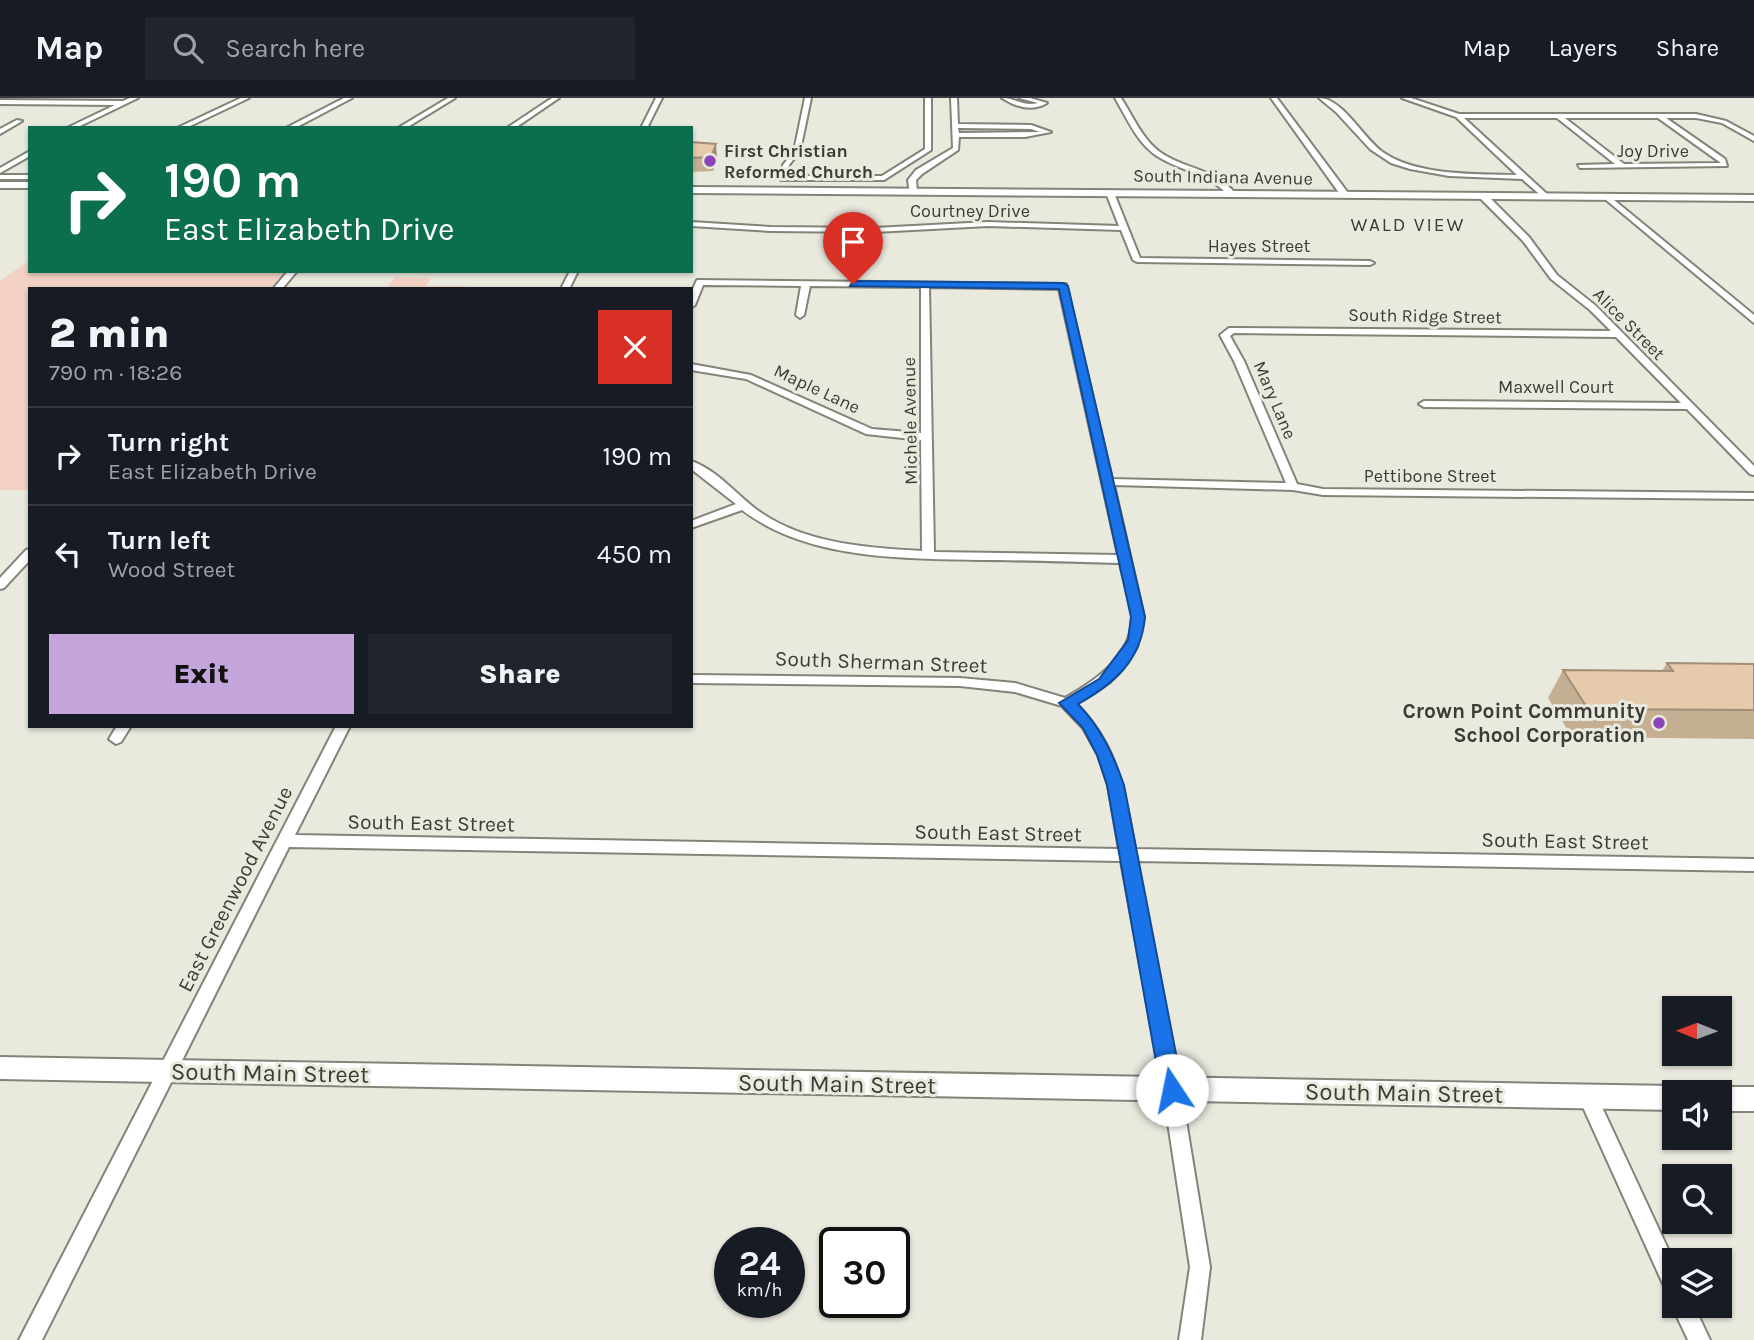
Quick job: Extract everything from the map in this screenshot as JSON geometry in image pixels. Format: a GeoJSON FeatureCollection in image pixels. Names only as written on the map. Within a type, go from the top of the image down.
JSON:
{"type":"FeatureCollection","features":[{"type":"Feature","properties":{"kind":"main road"},"geometry":{"type":"LineString","coordinates":[[0,185],[28,185]]}},
{"type":"Feature","properties":{"kind":"main road","name":"South Indiana Avenue"},"geometry":{"type":"LineString","coordinates":[[693,190],[1754,198]]}},
{"type":"Feature","properties":{"kind":"main road","name":"South Main Street"},"geometry":{"type":"LineString","coordinates":[[0,1068],[1662,1098]]}},
{"type":"Feature","properties":{"kind":"main road"},"geometry":{"type":"LineString","coordinates":[[1732,1098],[1754,1099]]}},
{"type":"Feature","properties":{"kind":"street"},"geometry":{"type":"LineString","coordinates":[[75,126],[135,98]]}},
{"type":"Feature","properties":{"kind":"street"},"geometry":{"type":"LineString","coordinates":[[184,126],[246,98]]}},
{"type":"Feature","properties":{"kind":"street"},"geometry":{"type":"LineString","coordinates":[[293,126],[349,98]]}},
{"type":"Feature","properties":{"kind":"street"},"geometry":{"type":"LineString","coordinates":[[404,126],[452,98]]}},
{"type":"Feature","properties":{"kind":"street"},"geometry":{"type":"LineString","coordinates":[[513,126],[556,98]]}},
{"type":"Feature","properties":{"kind":"street"},"geometry":{"type":"LineString","coordinates":[[645,126],[659,98]]}},
{"type":"Feature","properties":{"kind":"street"},"geometry":{"type":"LineString","coordinates":[[808,98],[797,151],[786,164],[784,178],[884,178],[928,150],[928,98]]}},
{"type":"Feature","properties":{"kind":"street"},"geometry":{"type":"LineString","coordinates":[[913,192],[912,180],[919,172],[956,149],[954,98]]}},
{"type":"Feature","properties":{"kind":"street"},"geometry":{"type":"LineString","coordinates":[[1005,98],[1023,107],[1036,107],[1044,103],[1022,98]]}},
{"type":"Feature","properties":{"kind":"street"},"geometry":{"type":"LineString","coordinates":[[1118,98],[1148,145],[1162,155],[1216,177],[1232,194]]}},
{"type":"Feature","properties":{"kind":"street"},"geometry":{"type":"LineString","coordinates":[[1275,98],[1345,195]]}},
{"type":"Feature","properties":{"kind":"street"},"geometry":{"type":"LineString","coordinates":[[1322,98],[1343,112],[1378,152],[1393,160],[1465,175],[1523,177]]}},
{"type":"Feature","properties":{"kind":"street"},"geometry":{"type":"LineString","coordinates":[[1405,98],[1458,116],[1659,116],[1713,119],[1732,125],[1754,139]]}},
{"type":"Feature","properties":{"kind":"street"},"geometry":{"type":"LineString","coordinates":[[0,102],[37,100],[123,103]]}},
{"type":"Feature","properties":{"kind":"street"},"geometry":{"type":"LineString","coordinates":[[1458,116],[1545,197]]}},
{"type":"Feature","properties":{"kind":"street"},"geometry":{"type":"LineString","coordinates":[[1559,116],[1624,166]]}},
{"type":"Feature","properties":{"kind":"street","name":"Joy Drive"},"geometry":{"type":"LineString","coordinates":[[1580,166],[1725,165],[1723,160],[1659,116]]}},
{"type":"Feature","properties":{"kind":"street"},"geometry":{"type":"LineString","coordinates":[[0,120],[19,121],[0,132]]}},
{"type":"Feature","properties":{"kind":"street"},"geometry":{"type":"LineString","coordinates":[[929,121],[1031,127],[1048,132],[1024,138],[981,133],[957,135]]}},
{"type":"Feature","properties":{"kind":"street"},"geometry":{"type":"LineString","coordinates":[[0,171],[28,154]]}},
{"type":"Feature","properties":{"kind":"street"},"geometry":{"type":"LineString","coordinates":[[0,177],[28,177]]}},
{"type":"Feature","properties":{"kind":"street"},"geometry":{"type":"LineString","coordinates":[[1110,193],[1122,228]]}},
{"type":"Feature","properties":{"kind":"street","name":"Alice Street"},"geometry":{"type":"LineString","coordinates":[[1483,196],[1531,245],[1547,270],[1618,334],[1754,472]]}},
{"type":"Feature","properties":{"kind":"street"},"geometry":{"type":"LineString","coordinates":[[1608,197],[1754,320]]}},
{"type":"Feature","properties":{"kind":"street","name":"Courtney Drive"},"geometry":{"type":"LineString","coordinates":[[693,224],[836,229],[940,224],[1122,228]]}},
{"type":"Feature","properties":{"kind":"street","name":"Hayes Street"},"geometry":{"type":"LineString","coordinates":[[1122,228],[1133,258],[1148,261],[1370,263]]}},
{"type":"Feature","properties":{"kind":"street"},"geometry":{"type":"LineString","coordinates":[[279,287],[291,273]]}},
{"type":"Feature","properties":{"kind":"street"},"geometry":{"type":"LineString","coordinates":[[693,299],[699,282],[1063,286],[1138,617],[1136,641],[1104,682],[1067,703],[1089,725],[1105,755],[1115,785],[1172,1090],[1200,1267],[1190,1340]]}},
{"type":"Feature","properties":{"kind":"street"},"geometry":{"type":"LineString","coordinates":[[800,315],[806,284]]}},
{"type":"Feature","properties":{"kind":"street","name":"Michele Avenue"},"geometry":{"type":"LineString","coordinates":[[925,285],[929,556]]}},
{"type":"Feature","properties":{"kind":"street","name":"South Ridge Street"},"geometry":{"type":"LineString","coordinates":[[1232,330],[1618,334]]}},
{"type":"Feature","properties":{"kind":"street","name":"Mary Lane"},"geometry":{"type":"LineString","coordinates":[[1232,330],[1225,335],[1239,361],[1293,487]]}},
{"type":"Feature","properties":{"kind":"street","name":"Maple Lane"},"geometry":{"type":"LineString","coordinates":[[693,367],[748,377],[870,432],[928,437]]}},
{"type":"Feature","properties":{"kind":"street","name":"Maxwell Court"},"geometry":{"type":"LineString","coordinates":[[1424,404],[1688,406]]}},
{"type":"Feature","properties":{"kind":"street"},"geometry":{"type":"LineString","coordinates":[[693,465],[709,474],[765,521],[821,544],[854,550],[929,556],[1123,559]]}},
{"type":"Feature","properties":{"kind":"street","name":"Pettibone Street"},"geometry":{"type":"LineString","coordinates":[[1107,482],[1293,487],[1323,492],[1754,496]]}},
{"type":"Feature","properties":{"kind":"street"},"geometry":{"type":"LineString","coordinates":[[693,524],[745,505]]}},
{"type":"Feature","properties":{"kind":"street"},"geometry":{"type":"LineString","coordinates":[[0,585],[28,555]]}},
{"type":"Feature","properties":{"kind":"street","name":"South Sherman Street"},"geometry":{"type":"LineString","coordinates":[[693,679],[960,682],[1015,688],[1067,703]]}},
{"type":"Feature","properties":{"kind":"street","name":"East Greenwood Avenue"},"geometry":{"type":"LineString","coordinates":[[30,1340],[342,728]]}},
{"type":"Feature","properties":{"kind":"street","name":"South East Street"},"geometry":{"type":"LineString","coordinates":[[283,841],[1754,865]]}},
{"type":"Feature","properties":{"kind":"street"},"geometry":{"type":"LineString","coordinates":[[1587,1097],[1662,1260]]}},
{"type":"Feature","properties":{"kind":"street"},"geometry":{"type":"LineString","coordinates":[[1689,1318],[1699,1340]]}},
{"type":"Feature","properties":{"kind":"shaded area"},"geometry":{"type":"Polygon","coordinates":[[[28,261],[28,273],[284,273],[271,287],[28,287],[28,490],[0,490],[0,281],[28,261]]]}},
{"type":"Feature","properties":{"kind":"shaded area"},"geometry":{"type":"Polygon","coordinates":[[[395,277],[431,278],[426,286],[466,286],[465,287],[388,287],[395,277]]]}},
{"type":"Feature","properties":{"kind":"building"},"geometry":{"type":"Polygon","coordinates":[[[693,142],[716,144],[711,157],[693,158],[693,142]]]}},
{"type":"Feature","properties":{"kind":"building"},"geometry":{"type":"Polygon","coordinates":[[[1667,663],[1754,664],[1754,710],[1588,709],[1563,670],[1673,671],[1667,663]]]}},
{"type":"Feature","properties":{"kind":"place","name":"First Christian Reformed Church"},"geometry":{"type":"Point","coordinates":[710,161]}},
{"type":"Feature","properties":{"kind":"place","name":"Crown Point Community School Corporation"},"geometry":{"type":"Point","coordinates":[1659,723]}},
{"type":"Feature","properties":{"kind":"district","name":"WALD VIEW"},"geometry":{"type":"Point","coordinates":[1408,224]}},
{"type":"Feature","properties":{"kind":"route"},"geometry":{"type":"LineString","coordinates":[[853,284],[1063,286],[1138,617],[1136,641],[1104,682],[1067,703],[1089,725],[1105,755],[1115,785],[1172,1090]]}}]}
